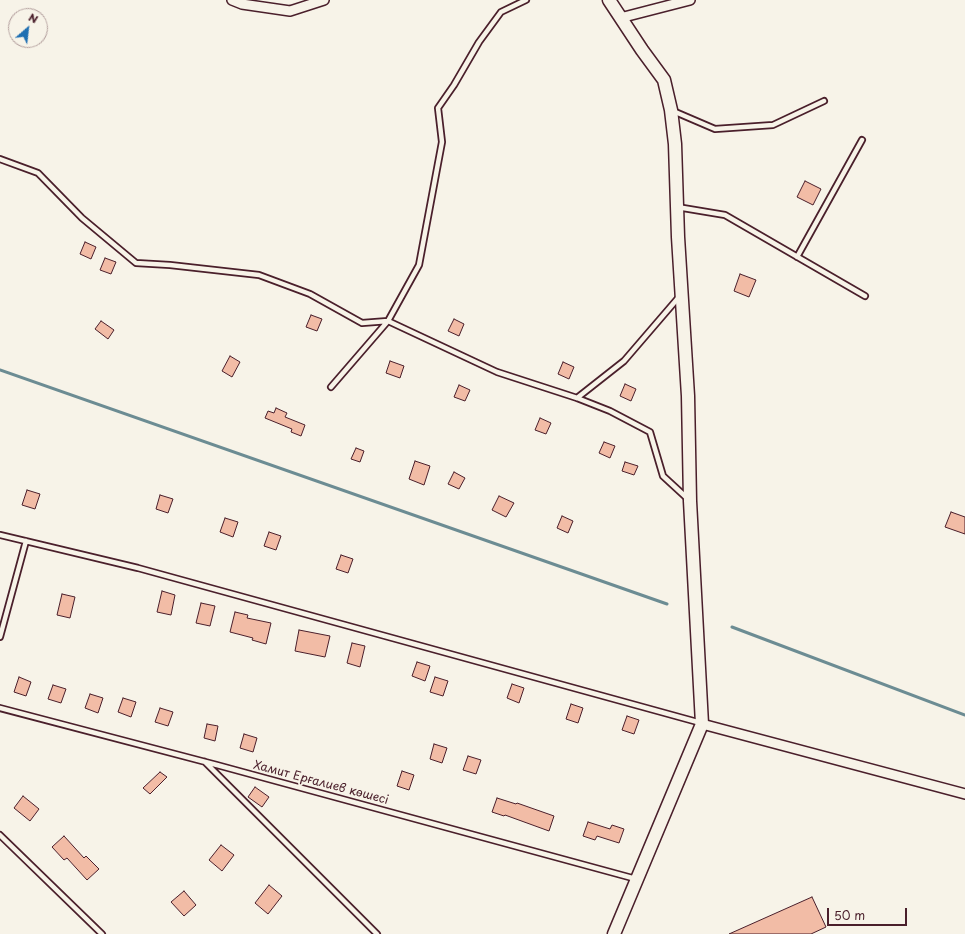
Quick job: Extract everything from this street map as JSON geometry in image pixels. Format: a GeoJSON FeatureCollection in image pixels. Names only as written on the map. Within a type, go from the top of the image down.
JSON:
{"type":"FeatureCollection","features":[{"type":"Feature","properties":{"kind":"street"},"geometry":{"type":"LineString","coordinates":[[232,0],[242,4],[290,11],[324,0]]}},
{"type":"Feature","properties":{"kind":"street"},"geometry":{"type":"LineString","coordinates":[[610,0],[620,18],[664,80],[671,110],[675,144],[681,294],[688,396],[690,501],[702,724],[614,934]]}},
{"type":"Feature","properties":{"kind":"street"},"geometry":{"type":"LineString","coordinates":[[620,18],[690,0]]}},
{"type":"Feature","properties":{"kind":"street"},"geometry":{"type":"LineString","coordinates":[[702,724],[965,794]]}},
{"type":"Feature","properties":{"kind":"lane"},"geometry":{"type":"LineString","coordinates":[[331,387],[388,321],[419,265],[442,142],[438,108],[454,85],[479,42],[501,12],[526,0]]}},
{"type":"Feature","properties":{"kind":"lane"},"geometry":{"type":"LineString","coordinates":[[671,110],[715,129],[773,125],[824,102]]}},
{"type":"Feature","properties":{"kind":"lane"},"geometry":{"type":"LineString","coordinates":[[797,257],[862,140]]}},
{"type":"Feature","properties":{"kind":"lane"},"geometry":{"type":"LineString","coordinates":[[0,159],[38,172],[82,218],[136,263],[259,274],[310,294],[362,322],[388,321],[497,372],[610,410],[650,432],[663,476],[690,501]]}},
{"type":"Feature","properties":{"kind":"lane"},"geometry":{"type":"LineString","coordinates":[[677,207],[725,215],[865,296]]}},
{"type":"Feature","properties":{"kind":"lane"},"geometry":{"type":"LineString","coordinates":[[577,398],[624,361],[681,294]]}},
{"type":"Feature","properties":{"kind":"lane"},"geometry":{"type":"LineString","coordinates":[[0,535],[138,568],[702,724]]}},
{"type":"Feature","properties":{"kind":"lane"},"geometry":{"type":"LineString","coordinates":[[0,637],[26,541]]}},
{"type":"Feature","properties":{"kind":"lane","name":"Хамит Ерғалиев көшесі"},"geometry":{"type":"LineString","coordinates":[[0,708],[637,879]]}},
{"type":"Feature","properties":{"kind":"lane"},"geometry":{"type":"LineString","coordinates":[[205,762],[377,934]]}},
{"type":"Feature","properties":{"kind":"lane"},"geometry":{"type":"LineString","coordinates":[[0,835],[102,934]]}},
{"type":"Feature","properties":{"kind":"building"},"geometry":{"type":"Polygon","coordinates":[[[805,181],[821,189],[813,205],[797,197],[805,181]]]}},
{"type":"Feature","properties":{"kind":"building"},"geometry":{"type":"Polygon","coordinates":[[[85,242],[96,247],[91,259],[80,254],[85,242]]]}},
{"type":"Feature","properties":{"kind":"building"},"geometry":{"type":"Polygon","coordinates":[[[105,258],[116,262],[111,274],[100,270],[105,258]]]}},
{"type":"Feature","properties":{"kind":"building"},"geometry":{"type":"Polygon","coordinates":[[[740,274],[756,280],[749,297],[734,291],[740,274]]]}},
{"type":"Feature","properties":{"kind":"building"},"geometry":{"type":"Polygon","coordinates":[[[311,315],[322,319],[317,331],[306,327],[311,315]]]}},
{"type":"Feature","properties":{"kind":"building"},"geometry":{"type":"Polygon","coordinates":[[[454,319],[464,324],[459,336],[448,331],[454,319]]]}},
{"type":"Feature","properties":{"kind":"building"},"geometry":{"type":"Polygon","coordinates":[[[101,321],[114,330],[108,339],[95,329],[101,321]]]}},
{"type":"Feature","properties":{"kind":"building"},"geometry":{"type":"Polygon","coordinates":[[[230,356],[240,362],[232,377],[222,371],[230,356]]]}},
{"type":"Feature","properties":{"kind":"building"},"geometry":{"type":"Polygon","coordinates":[[[390,361],[404,366],[400,378],[386,373],[390,361]]]}},
{"type":"Feature","properties":{"kind":"building"},"geometry":{"type":"Polygon","coordinates":[[[563,362],[574,367],[569,379],[558,374],[563,362]]]}},
{"type":"Feature","properties":{"kind":"building"},"geometry":{"type":"Polygon","coordinates":[[[625,384],[636,389],[631,401],[620,396],[625,384]]]}},
{"type":"Feature","properties":{"kind":"building"},"geometry":{"type":"Polygon","coordinates":[[[459,385],[470,390],[465,401],[454,397],[459,385]]]}},
{"type":"Feature","properties":{"kind":"building"},"geometry":{"type":"Polygon","coordinates":[[[276,408],[287,413],[285,417],[305,425],[301,436],[291,432],[292,429],[265,418],[268,411],[274,413],[276,408]]]}},
{"type":"Feature","properties":{"kind":"building"},"geometry":{"type":"Polygon","coordinates":[[[540,418],[551,423],[546,434],[535,430],[540,418]]]}},
{"type":"Feature","properties":{"kind":"building"},"geometry":{"type":"Polygon","coordinates":[[[604,442],[615,446],[610,458],[599,453],[604,442]]]}},
{"type":"Feature","properties":{"kind":"building"},"geometry":{"type":"Polygon","coordinates":[[[356,448],[364,451],[360,462],[351,459],[356,448]]]}},
{"type":"Feature","properties":{"kind":"building"},"geometry":{"type":"Polygon","coordinates":[[[415,461],[430,466],[424,485],[409,479],[415,461]]]}},
{"type":"Feature","properties":{"kind":"building"},"geometry":{"type":"Polygon","coordinates":[[[625,462],[638,466],[634,475],[622,471],[625,462]]]}},
{"type":"Feature","properties":{"kind":"building"},"geometry":{"type":"Polygon","coordinates":[[[454,472],[465,478],[459,489],[448,484],[454,472]]]}},
{"type":"Feature","properties":{"kind":"building"},"geometry":{"type":"Polygon","coordinates":[[[27,490],[40,494],[35,509],[22,505],[27,490]]]}},
{"type":"Feature","properties":{"kind":"building"},"geometry":{"type":"Polygon","coordinates":[[[160,495],[173,499],[168,513],[156,509],[160,495]]]}},
{"type":"Feature","properties":{"kind":"building"},"geometry":{"type":"Polygon","coordinates":[[[499,496],[514,503],[506,517],[492,510],[499,496]]]}},
{"type":"Feature","properties":{"kind":"building"},"geometry":{"type":"Polygon","coordinates":[[[951,512],[965,517],[965,534],[945,527],[951,512]]]}},
{"type":"Feature","properties":{"kind":"building"},"geometry":{"type":"Polygon","coordinates":[[[562,516],[573,521],[568,533],[557,528],[562,516]]]}},
{"type":"Feature","properties":{"kind":"building"},"geometry":{"type":"Polygon","coordinates":[[[225,518],[238,522],[233,537],[220,532],[225,518]]]}},
{"type":"Feature","properties":{"kind":"building"},"geometry":{"type":"Polygon","coordinates":[[[269,532],[281,536],[276,550],[264,546],[269,532]]]}},
{"type":"Feature","properties":{"kind":"building"},"geometry":{"type":"Polygon","coordinates":[[[341,555],[353,559],[348,573],[336,569],[341,555]]]}},
{"type":"Feature","properties":{"kind":"building"},"geometry":{"type":"Polygon","coordinates":[[[162,591],[175,595],[171,615],[157,612],[162,591]]]}},
{"type":"Feature","properties":{"kind":"building"},"geometry":{"type":"Polygon","coordinates":[[[62,594],[75,597],[70,618],[57,615],[62,594]]]}},
{"type":"Feature","properties":{"kind":"building"},"geometry":{"type":"Polygon","coordinates":[[[201,603],[215,606],[210,626],[196,623],[201,603]]]}},
{"type":"Feature","properties":{"kind":"building"},"geometry":{"type":"Polygon","coordinates":[[[235,612],[248,615],[247,618],[271,623],[266,644],[252,640],[253,638],[230,632],[235,612]]]}},
{"type":"Feature","properties":{"kind":"building"},"geometry":{"type":"Polygon","coordinates":[[[299,630],[330,636],[325,657],[295,651],[299,630]]]}},
{"type":"Feature","properties":{"kind":"building"},"geometry":{"type":"Polygon","coordinates":[[[352,643],[365,646],[360,667],[347,663],[352,643]]]}},
{"type":"Feature","properties":{"kind":"building"},"geometry":{"type":"Polygon","coordinates":[[[417,662],[430,666],[425,681],[412,676],[417,662]]]}},
{"type":"Feature","properties":{"kind":"building"},"geometry":{"type":"Polygon","coordinates":[[[19,677],[31,682],[26,696],[14,692],[19,677]]]}},
{"type":"Feature","properties":{"kind":"building"},"geometry":{"type":"Polygon","coordinates":[[[435,677],[448,681],[443,696],[430,692],[435,677]]]}},
{"type":"Feature","properties":{"kind":"building"},"geometry":{"type":"Polygon","coordinates":[[[512,684],[524,688],[519,703],[507,698],[512,684]]]}},
{"type":"Feature","properties":{"kind":"building"},"geometry":{"type":"Polygon","coordinates":[[[53,685],[66,689],[61,703],[48,699],[53,685]]]}},
{"type":"Feature","properties":{"kind":"building"},"geometry":{"type":"Polygon","coordinates":[[[90,694],[103,698],[98,713],[85,708],[90,694]]]}},
{"type":"Feature","properties":{"kind":"building"},"geometry":{"type":"Polygon","coordinates":[[[123,698],[136,702],[131,717],[118,712],[123,698]]]}},
{"type":"Feature","properties":{"kind":"building"},"geometry":{"type":"Polygon","coordinates":[[[571,704],[583,708],[578,723],[566,719],[571,704]]]}},
{"type":"Feature","properties":{"kind":"building"},"geometry":{"type":"Polygon","coordinates":[[[160,708],[173,712],[168,726],[155,722],[160,708]]]}},
{"type":"Feature","properties":{"kind":"building"},"geometry":{"type":"Polygon","coordinates":[[[627,716],[639,720],[634,734],[622,730],[627,716]]]}},
{"type":"Feature","properties":{"kind":"building"},"geometry":{"type":"Polygon","coordinates":[[[207,724],[218,726],[215,741],[204,738],[207,724]]]}},
{"type":"Feature","properties":{"kind":"building"},"geometry":{"type":"Polygon","coordinates":[[[244,734],[257,738],[253,752],[240,748],[244,734]]]}},
{"type":"Feature","properties":{"kind":"building"},"geometry":{"type":"Polygon","coordinates":[[[434,744],[447,748],[442,763],[430,759],[434,744]]]}},
{"type":"Feature","properties":{"kind":"building"},"geometry":{"type":"Polygon","coordinates":[[[468,756],[481,760],[476,774],[463,770],[468,756]]]}},
{"type":"Feature","properties":{"kind":"building"},"geometry":{"type":"Polygon","coordinates":[[[402,771],[414,775],[409,790],[397,786],[402,771]]]}},
{"type":"Feature","properties":{"kind":"building"},"geometry":{"type":"Polygon","coordinates":[[[160,772],[167,777],[150,794],[143,788],[160,772]]]}},
{"type":"Feature","properties":{"kind":"building"},"geometry":{"type":"Polygon","coordinates":[[[255,787],[269,797],[262,807],[248,797],[255,787]]]}},
{"type":"Feature","properties":{"kind":"building"},"geometry":{"type":"Polygon","coordinates":[[[23,796],[39,809],[30,821],[14,808],[23,796]]]}},
{"type":"Feature","properties":{"kind":"building"},"geometry":{"type":"Polygon","coordinates":[[[497,798],[516,804],[517,803],[554,816],[549,831],[505,815],[492,812],[497,798]]]}},
{"type":"Feature","properties":{"kind":"building"},"geometry":{"type":"Polygon","coordinates":[[[588,822],[610,829],[612,825],[624,829],[619,843],[597,836],[595,840],[583,836],[588,822]]]}},
{"type":"Feature","properties":{"kind":"building"},"geometry":{"type":"Polygon","coordinates":[[[64,836],[84,858],[86,856],[99,869],[87,880],[67,858],[64,860],[52,847],[64,836]]]}},
{"type":"Feature","properties":{"kind":"building"},"geometry":{"type":"Polygon","coordinates":[[[221,845],[234,855],[222,871],[209,860],[221,845]]]}},
{"type":"Feature","properties":{"kind":"building"},"geometry":{"type":"Polygon","coordinates":[[[269,885],[282,896],[268,914],[255,903],[269,885]]]}},
{"type":"Feature","properties":{"kind":"building"},"geometry":{"type":"Polygon","coordinates":[[[184,891],[196,905],[184,916],[171,902],[184,891]]]}},
{"type":"Feature","properties":{"kind":"building"},"geometry":{"type":"Polygon","coordinates":[[[812,897],[826,927],[811,934],[729,934],[812,897]]]}},
{"type":"Feature","properties":{"kind":"waterway"},"geometry":{"type":"LineString","coordinates":[[0,370],[667,604]]}},
{"type":"Feature","properties":{"kind":"waterway"},"geometry":{"type":"LineString","coordinates":[[732,627],[965,715]]}}]}
